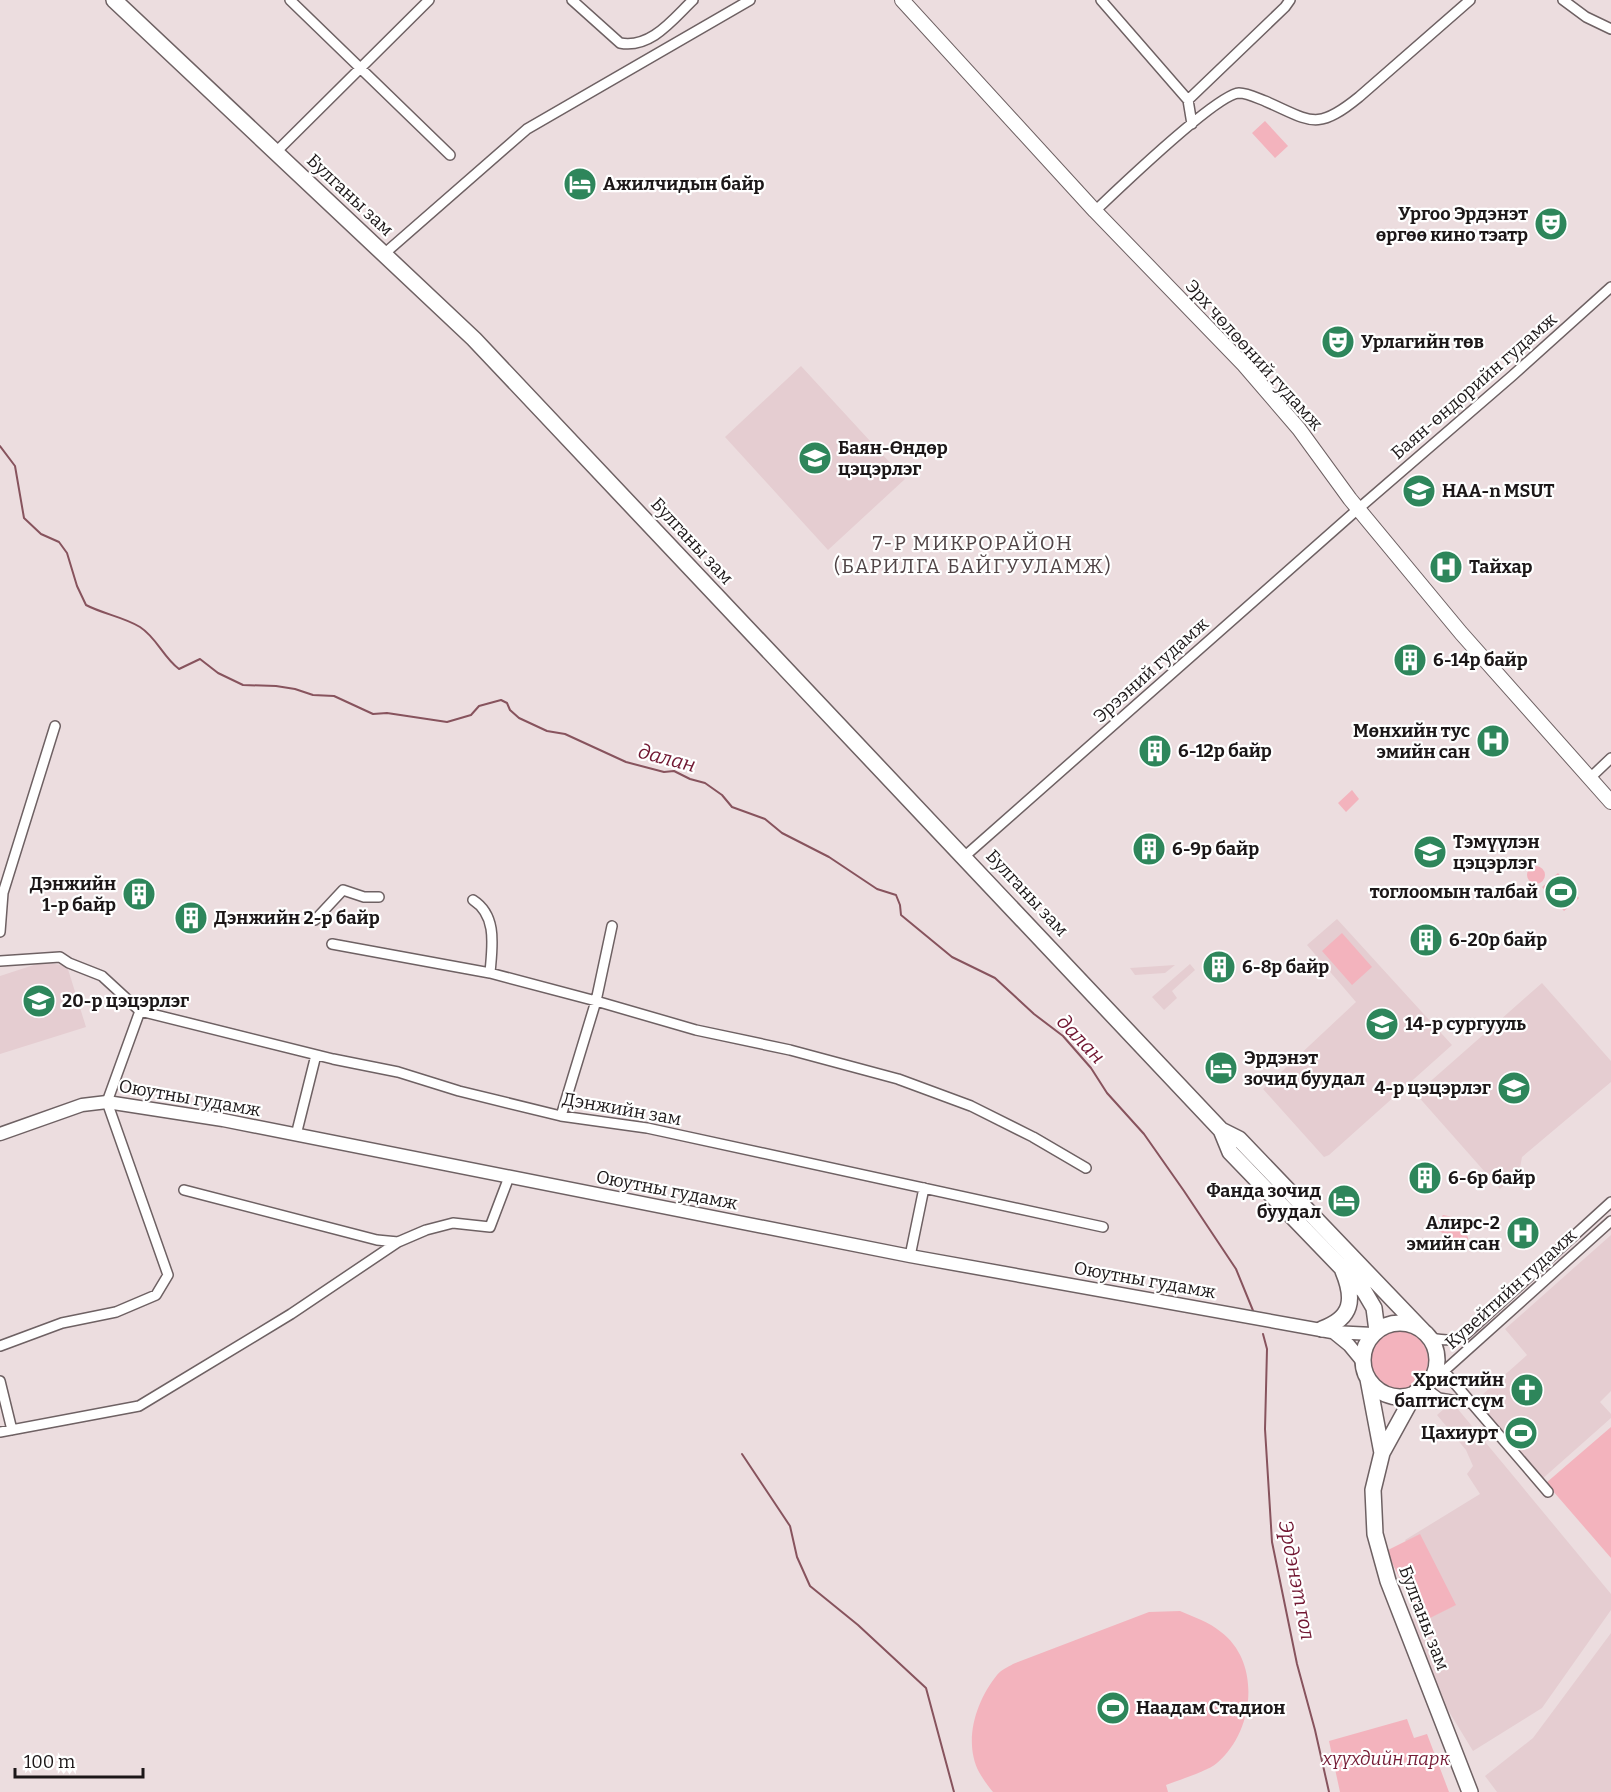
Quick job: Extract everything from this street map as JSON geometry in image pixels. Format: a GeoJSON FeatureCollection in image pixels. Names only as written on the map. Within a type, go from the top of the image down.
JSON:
{"type":"FeatureCollection","features":[{"type":"Feature","properties":{"kind":"highway","name":"Булганы зам"},"geometry":{"type":"LineString","coordinates":[[116,1],[474,339],[965,856],[1221,1130],[1239,1139],[1426,1335]]}},
{"type":"Feature","properties":{"kind":"highway","name":"Булганы зам"},"geometry":{"type":"LineString","coordinates":[[1221,1130],[1230,1152],[1370,1299],[1374,1308],[1375,1332]]}},
{"type":"Feature","properties":{"kind":"highway"},"geometry":{"type":"LineString","coordinates":[[1327,1330],[1336,1324],[1348,1309],[1348,1286],[1341,1266]]}},
{"type":"Feature","properties":{"kind":"highway"},"geometry":{"type":"LineString","coordinates":[[1395,1323],[1405,1323],[1426,1335],[1436,1358],[1429,1383],[1406,1396],[1388,1395],[1373,1385],[1363,1362],[1364,1352],[1375,1332],[1395,1323]]}},
{"type":"Feature","properties":{"kind":"highway","name":"Булганы зам"},"geometry":{"type":"LineString","coordinates":[[1368,1377],[1382,1453]]}},
{"type":"Feature","properties":{"kind":"highway","name":"Булганы зам"},"geometry":{"type":"LineString","coordinates":[[1429,1383],[1382,1453],[1373,1490],[1375,1534],[1388,1581],[1470,1792]]}},
{"type":"Feature","properties":{"kind":"main road","name":"Эрх чөлөөний гудамж"},"geometry":{"type":"LineString","coordinates":[[902,0],[1095,211],[1244,365],[1299,429],[1358,509],[1461,633],[1611,802]]}},
{"type":"Feature","properties":{"kind":"street"},"geometry":{"type":"LineString","coordinates":[[290,0],[450,155]]}},
{"type":"Feature","properties":{"kind":"street"},"geometry":{"type":"LineString","coordinates":[[276,152],[429,0]]}},
{"type":"Feature","properties":{"kind":"street"},"geometry":{"type":"LineString","coordinates":[[572,0],[620,43],[629,45],[653,37],[693,0]]}},
{"type":"Feature","properties":{"kind":"street"},"geometry":{"type":"LineString","coordinates":[[384,254],[527,129],[750,0]]}},
{"type":"Feature","properties":{"kind":"street"},"geometry":{"type":"LineString","coordinates":[[1101,0],[1188,100],[1192,124]]}},
{"type":"Feature","properties":{"kind":"street"},"geometry":{"type":"LineString","coordinates":[[1095,211],[1216,103],[1226,97],[1239,93],[1254,97],[1310,121],[1328,118],[1359,97],[1470,0]]}},
{"type":"Feature","properties":{"kind":"street"},"geometry":{"type":"LineString","coordinates":[[1563,0],[1586,16],[1611,29]]}},
{"type":"Feature","properties":{"kind":"street"},"geometry":{"type":"LineString","coordinates":[[1188,100],[1285,2]]}},
{"type":"Feature","properties":{"kind":"street","name":"Баян-өндорийн гудамж"},"geometry":{"type":"LineString","coordinates":[[1358,509],[1611,287]]}},
{"type":"Feature","properties":{"kind":"street","name":"Эрээний гудамж"},"geometry":{"type":"LineString","coordinates":[[965,856],[1358,509]]}},
{"type":"Feature","properties":{"kind":"street"},"geometry":{"type":"LineString","coordinates":[[0,932],[2,893],[55,726]]}},
{"type":"Feature","properties":{"kind":"street"},"geometry":{"type":"LineString","coordinates":[[1589,779],[1611,758]]}},
{"type":"Feature","properties":{"kind":"street"},"geometry":{"type":"LineString","coordinates":[[315,920],[343,890],[364,897],[379,897]]}},
{"type":"Feature","properties":{"kind":"street"},"geometry":{"type":"LineString","coordinates":[[472,900],[478,904],[489,921],[494,936],[490,973]]}},
{"type":"Feature","properties":{"kind":"street"},"geometry":{"type":"LineString","coordinates":[[561,1116],[596,1000],[612,926]]}},
{"type":"Feature","properties":{"kind":"street"},"geometry":{"type":"LineString","coordinates":[[332,944],[490,973],[596,1000],[696,1030],[790,1050],[898,1079],[971,1106],[1033,1137],[1086,1168]]}},
{"type":"Feature","properties":{"kind":"street"},"geometry":{"type":"LineString","coordinates":[[0,961],[60,957],[102,976],[140,1011],[107,1102],[168,1275],[156,1295],[116,1312],[62,1323],[0,1346]]}},
{"type":"Feature","properties":{"kind":"street","name":"Дэнжийн зам"},"geometry":{"type":"LineString","coordinates":[[140,1011],[316,1055],[398,1072],[459,1091],[561,1116],[647,1128],[1103,1227]]}},
{"type":"Feature","properties":{"kind":"street"},"geometry":{"type":"LineString","coordinates":[[296,1135],[316,1055]]}},
{"type":"Feature","properties":{"kind":"street","name":"Оюутны гудамж"},"geometry":{"type":"LineString","coordinates":[[0,1134],[82,1105],[107,1102],[223,1120],[910,1256],[1327,1330],[1375,1332]]}},
{"type":"Feature","properties":{"kind":"street"},"geometry":{"type":"LineString","coordinates":[[0,1432],[139,1406],[291,1314],[398,1242],[426,1230],[453,1223],[490,1227],[509,1177]]}},
{"type":"Feature","properties":{"kind":"street"},"geometry":{"type":"LineString","coordinates":[[910,1256],[924,1188]]}},
{"type":"Feature","properties":{"kind":"street"},"geometry":{"type":"LineString","coordinates":[[184,1190],[377,1240],[398,1242]]}},
{"type":"Feature","properties":{"kind":"street","name":"Кувейтийн гудамж"},"geometry":{"type":"LineString","coordinates":[[1426,1335],[1448,1341],[1458,1340],[1465,1335],[1611,1202]]}},
{"type":"Feature","properties":{"kind":"street","name":"Кувейтийн гудамж"},"geometry":{"type":"LineString","coordinates":[[1429,1383],[1611,1221]]}},
{"type":"Feature","properties":{"kind":"street"},"geometry":{"type":"LineString","coordinates":[[1327,1330],[1349,1345],[1363,1362]]}},
{"type":"Feature","properties":{"kind":"street"},"geometry":{"type":"LineString","coordinates":[[0,1381],[12,1430]]}},
{"type":"Feature","properties":{"kind":"street"},"geometry":{"type":"LineString","coordinates":[[1429,1383],[1439,1398],[1469,1403]]}},
{"type":"Feature","properties":{"kind":"street"},"geometry":{"type":"LineString","coordinates":[[1429,1383],[1469,1403],[1548,1492]]}},
{"type":"Feature","properties":{"kind":"shaded area","name":"Баян-Өндөр цэцэрлэг"},"geometry":{"type":"Polygon","coordinates":[[[801,366],[905,479],[828,550],[725,437],[801,366]]]}},
{"type":"Feature","properties":{"kind":"shaded area","name":"14-р сургууль"},"geometry":{"type":"Polygon","coordinates":[[[1337,919],[1452,1045],[1324,1157],[1263,1089],[1356,1002],[1307,945],[1337,919]]]}},
{"type":"Feature","properties":{"kind":"shaded area","name":"20-р цэцэрлэг"},"geometry":{"type":"Polygon","coordinates":[[[43,962],[67,966],[86,1027],[0,1054],[0,976],[43,962]]]}},
{"type":"Feature","properties":{"kind":"shaded area"},"geometry":{"type":"Polygon","coordinates":[[[1190,964],[1195,970],[1172,991],[1177,998],[1164,1010],[1152,997],[1190,964]]]}},
{"type":"Feature","properties":{"kind":"shaded area"},"geometry":{"type":"Polygon","coordinates":[[[1175,965],[1165,973],[1135,975],[1130,968],[1175,965]]]}},
{"type":"Feature","properties":{"kind":"shaded area","name":"4-р цэцэрлэг"},"geometry":{"type":"Polygon","coordinates":[[[1542,983],[1611,1061],[1611,1082],[1522,1157],[1519,1173],[1500,1189],[1416,1094],[1542,983]]]}},
{"type":"Feature","properties":{"kind":"shaded area"},"geometry":{"type":"Polygon","coordinates":[[[1611,1235],[1611,1391],[1600,1402],[1611,1414],[1611,1418],[1541,1480],[1473,1403],[1527,1355],[1505,1329],[1611,1235]]]}},
{"type":"Feature","properties":{"kind":"shaded area"},"geometry":{"type":"Polygon","coordinates":[[[1452,1402],[1611,1594],[1611,1610],[1542,1708],[1473,1751],[1398,1628],[1442,1601],[1405,1540],[1480,1494],[1467,1474],[1473,1466],[1466,1450],[1437,1415],[1452,1402]]]}},
{"type":"Feature","properties":{"kind":"shaded area"},"geometry":{"type":"Polygon","coordinates":[[[1611,1633],[1611,1792],[1497,1792],[1485,1776],[1533,1738],[1611,1633]]]}},
{"type":"Feature","properties":{"kind":"green space"},"geometry":{"type":"Polygon","coordinates":[[[1265,121],[1288,146],[1275,158],[1252,133],[1265,121]]]}},
{"type":"Feature","properties":{"kind":"green space"},"geometry":{"type":"Polygon","coordinates":[[[1352,790],[1359,799],[1346,812],[1338,803],[1352,790]]]}},
{"type":"Feature","properties":{"kind":"green space"},"geometry":{"type":"Polygon","coordinates":[[[1536,866],[1542,869],[1545,875],[1542,881],[1536,884],[1530,881],[1527,875],[1530,869],[1536,866]]]}},
{"type":"Feature","properties":{"kind":"green space","name":"тоглоомын талбай"},"geometry":{"type":"Polygon","coordinates":[[[1558,873],[1579,898],[1564,911],[1542,887],[1558,873]]]}},
{"type":"Feature","properties":{"kind":"green space"},"geometry":{"type":"Polygon","coordinates":[[[1342,933],[1372,967],[1352,985],[1322,951],[1342,933]]]}},
{"type":"Feature","properties":{"kind":"green space"},"geometry":{"type":"Polygon","coordinates":[[[1443,1215],[1453,1217],[1455,1229],[1466,1231],[1468,1238],[1464,1247],[1457,1249],[1453,1247],[1449,1242],[1450,1234],[1438,1231],[1436,1224],[1443,1215]]]}},
{"type":"Feature","properties":{"kind":"green space"},"geometry":{"type":"Polygon","coordinates":[[[1393,1331],[1405,1331],[1420,1339],[1428,1354],[1428,1366],[1420,1381],[1405,1389],[1393,1389],[1378,1381],[1370,1366],[1370,1354],[1378,1339],[1393,1331]]]}},
{"type":"Feature","properties":{"kind":"green space"},"geometry":{"type":"Polygon","coordinates":[[[1611,1427],[1611,1558],[1546,1483],[1611,1427]]]}},
{"type":"Feature","properties":{"kind":"green space"},"geometry":{"type":"Polygon","coordinates":[[[1420,1534],[1456,1605],[1422,1622],[1386,1551],[1420,1534]]]}},
{"type":"Feature","properties":{"kind":"green space","name":"Наадам Стадион"},"geometry":{"type":"Polygon","coordinates":[[[1180,1611],[1221,1632],[1234,1645],[1243,1661],[1248,1679],[1248,1698],[1239,1734],[1217,1763],[1166,1785],[1168,1792],[993,1792],[979,1772],[974,1760],[972,1735],[983,1697],[999,1673],[1013,1664],[1149,1612],[1180,1611]]]}},
{"type":"Feature","properties":{"kind":"green space","name":"хүүхдийн парк"},"geometry":{"type":"Polygon","coordinates":[[[1407,1719],[1414,1738],[1427,1734],[1449,1792],[1340,1792],[1329,1741],[1407,1719]]]}},
{"type":"Feature","properties":{"kind":"waterway","name":"далан"},"geometry":{"type":"LineString","coordinates":[[0,446],[15,466],[24,518],[41,534],[59,542],[67,553],[77,586],[86,605],[146,631],[179,669],[200,659],[218,673],[243,685],[276,686],[313,695],[334,696],[373,714],[387,713],[447,722],[471,715],[479,706],[501,700],[507,703],[510,710],[519,718],[547,731],[565,734],[626,762],[664,772],[674,771],[705,783],[722,795],[732,807],[765,819],[782,833],[829,857],[877,889],[896,895],[901,915],[952,957],[995,978],[1034,1014],[1063,1036],[1091,1068],[1107,1093],[1144,1134],[1236,1269],[1254,1313]]}},
{"type":"Feature","properties":{"kind":"waterway","name":"Эрдэнэт гол"},"geometry":{"type":"LineString","coordinates":[[1263,1334],[1267,1349],[1265,1429],[1272,1542],[1297,1664],[1329,1792]]}},
{"type":"Feature","properties":{"kind":"waterway"},"geometry":{"type":"LineString","coordinates":[[742,1454],[790,1526],[797,1557],[810,1586],[858,1625],[926,1688],[954,1792]]}},
{"type":"Feature","properties":{"kind":"place","name":"Ажилчидын байр"},"geometry":{"type":"Point","coordinates":[580,184]}},
{"type":"Feature","properties":{"kind":"place","name":"Ургоо Эрдэнэт өргөө кино тэатр"},"geometry":{"type":"Point","coordinates":[1551,224]}},
{"type":"Feature","properties":{"kind":"place","name":"Урлагийн төв"},"geometry":{"type":"Point","coordinates":[1338,342]}},
{"type":"Feature","properties":{"kind":"place","name":"Баян-Өндөр цэцэрлэг"},"geometry":{"type":"Point","coordinates":[815,458]}},
{"type":"Feature","properties":{"kind":"place","name":"HAA-n MSUT"},"geometry":{"type":"Point","coordinates":[1419,491]}},
{"type":"Feature","properties":{"kind":"place","name":"Тайхар"},"geometry":{"type":"Point","coordinates":[1446,567]}},
{"type":"Feature","properties":{"kind":"place","name":"6-14р байр"},"geometry":{"type":"Point","coordinates":[1410,660]}},
{"type":"Feature","properties":{"kind":"place","name":"Мөнхийн тус эмийн сан"},"geometry":{"type":"Point","coordinates":[1493,741]}},
{"type":"Feature","properties":{"kind":"place","name":"6-12р байр"},"geometry":{"type":"Point","coordinates":[1155,751]}},
{"type":"Feature","properties":{"kind":"place","name":"6-9р байр"},"geometry":{"type":"Point","coordinates":[1149,849]}},
{"type":"Feature","properties":{"kind":"place","name":"Тэмүүлэн цэцэрлэг"},"geometry":{"type":"Point","coordinates":[1430,852]}},
{"type":"Feature","properties":{"kind":"place","name":"тоглоомын талбай"},"geometry":{"type":"Point","coordinates":[1561,892]}},
{"type":"Feature","properties":{"kind":"place","name":"Дэнжийн 1-р байр"},"geometry":{"type":"Point","coordinates":[139,894]}},
{"type":"Feature","properties":{"kind":"place","name":"Дэнжийн 2-р байр"},"geometry":{"type":"Point","coordinates":[191,918]}},
{"type":"Feature","properties":{"kind":"place","name":"6-20р байр"},"geometry":{"type":"Point","coordinates":[1426,940]}},
{"type":"Feature","properties":{"kind":"place","name":"6-8р байр"},"geometry":{"type":"Point","coordinates":[1219,967]}},
{"type":"Feature","properties":{"kind":"place","name":"20-р цэцэрлэг"},"geometry":{"type":"Point","coordinates":[39,1001]}},
{"type":"Feature","properties":{"kind":"place","name":"14-р сургууль"},"geometry":{"type":"Point","coordinates":[1382,1024]}},
{"type":"Feature","properties":{"kind":"place","name":"Эрдэнэт зочид буудал"},"geometry":{"type":"Point","coordinates":[1221,1068]}},
{"type":"Feature","properties":{"kind":"place","name":"4-р цэцэрлэг"},"geometry":{"type":"Point","coordinates":[1514,1088]}},
{"type":"Feature","properties":{"kind":"place","name":"6-6р байр"},"geometry":{"type":"Point","coordinates":[1425,1178]}},
{"type":"Feature","properties":{"kind":"place","name":"Фанда зочид буудал"},"geometry":{"type":"Point","coordinates":[1344,1201]}},
{"type":"Feature","properties":{"kind":"place","name":"Aлирс-2 эмийн сан"},"geometry":{"type":"Point","coordinates":[1523,1233]}},
{"type":"Feature","properties":{"kind":"place","name":"Христийн баптист сүм"},"geometry":{"type":"Point","coordinates":[1527,1390]}},
{"type":"Feature","properties":{"kind":"place","name":"Цахиурт"},"geometry":{"type":"Point","coordinates":[1521,1433]}},
{"type":"Feature","properties":{"kind":"place","name":"Наадам Стадион"},"geometry":{"type":"Point","coordinates":[1113,1708]}},
{"type":"Feature","properties":{"kind":"district","name":"7-Р МИКРОРАЙОН (БАРИЛГА БАЙГУУЛАМЖ)"},"geometry":{"type":"Point","coordinates":[973,554]}}]}
